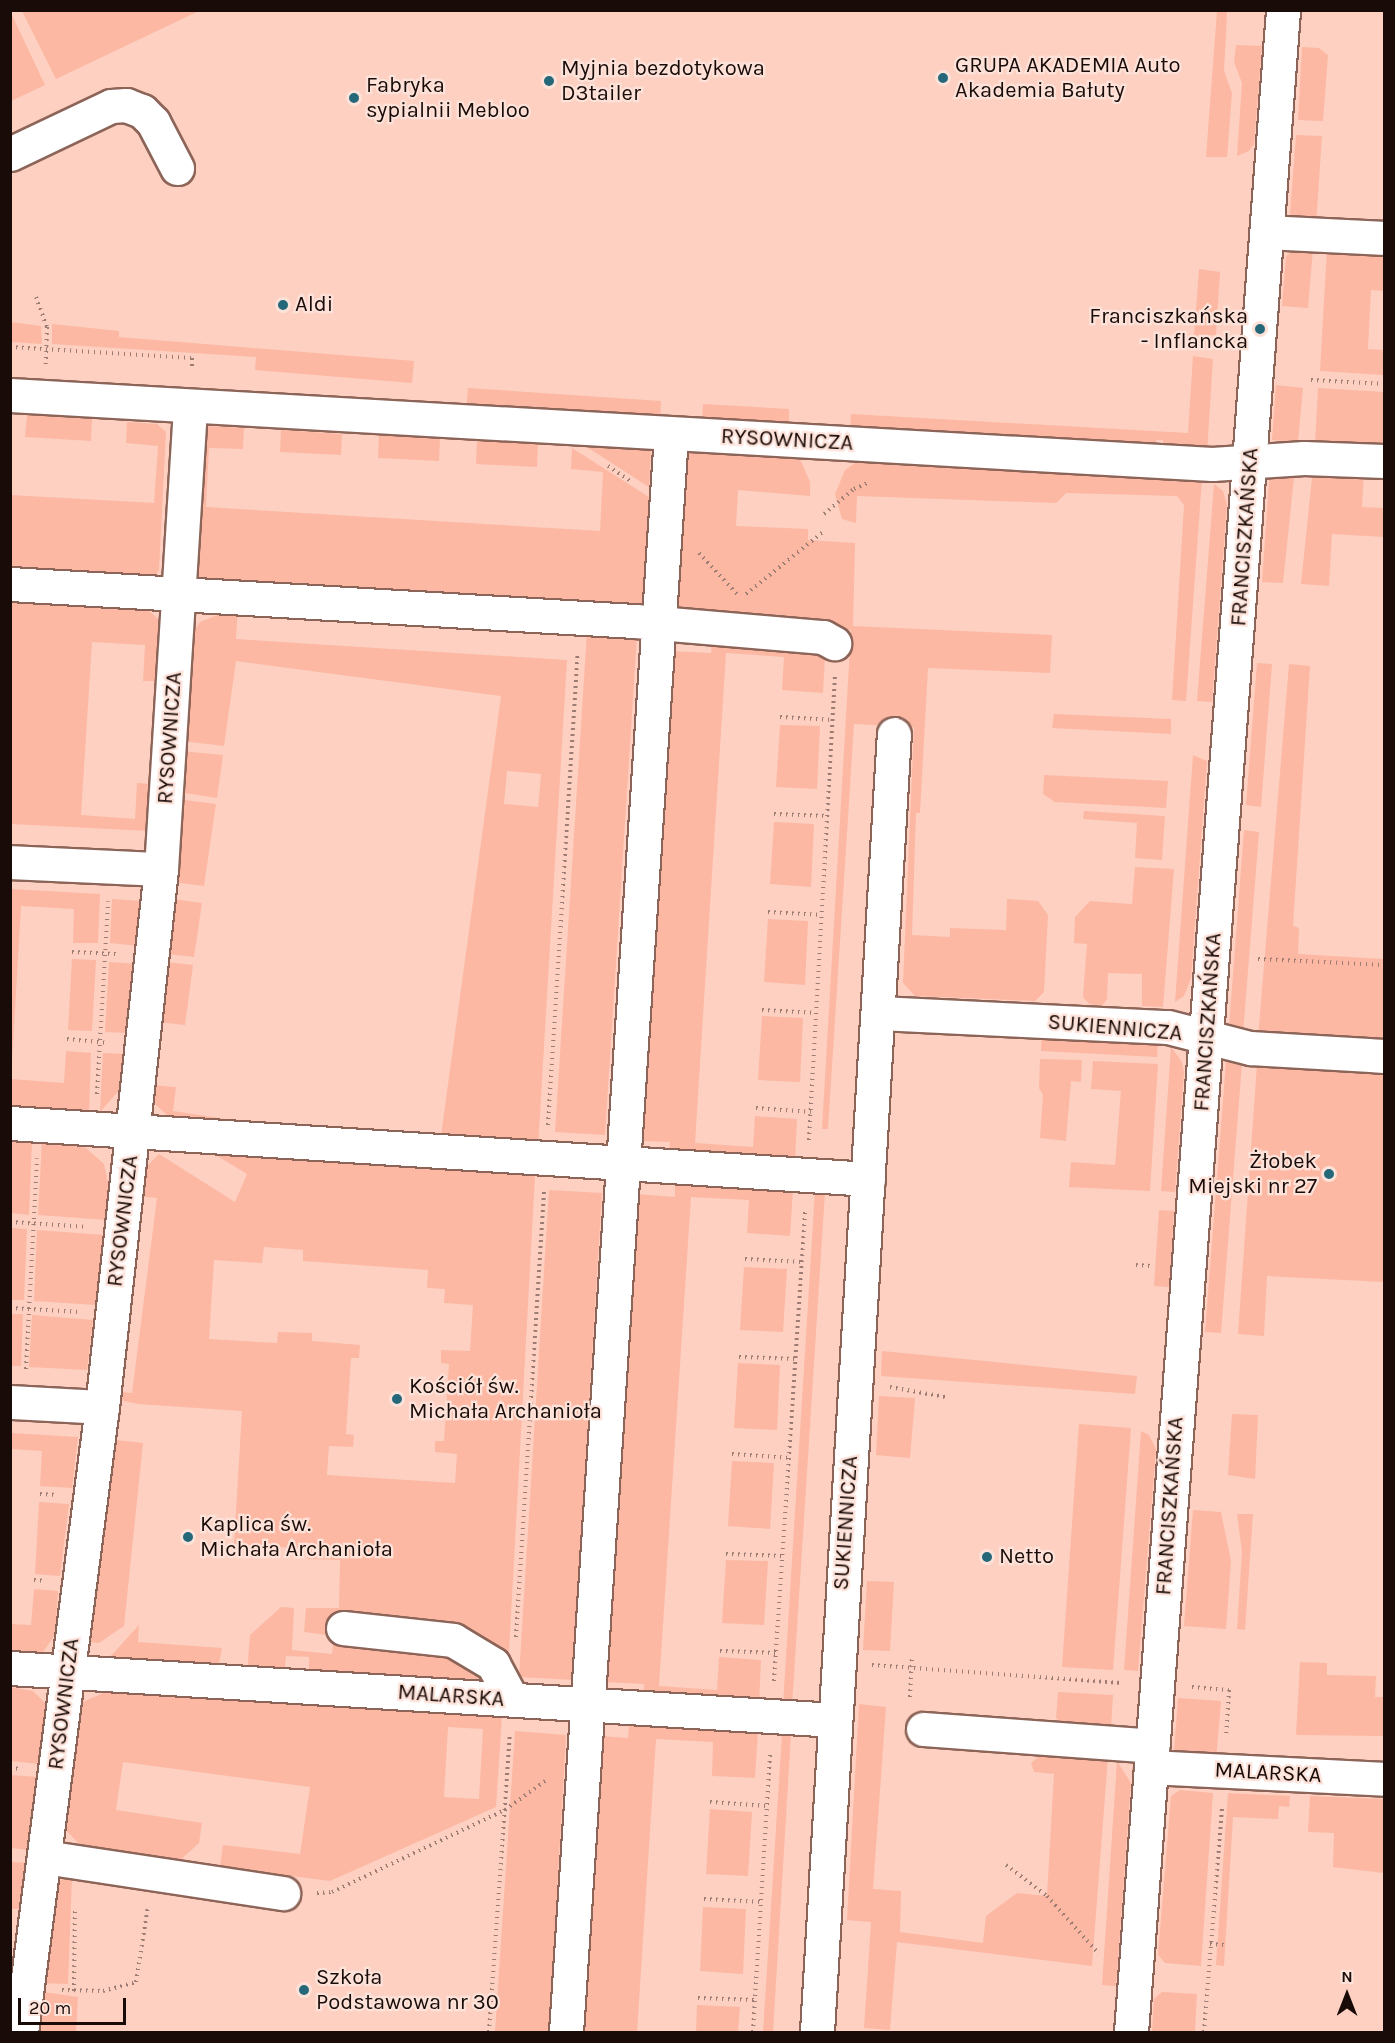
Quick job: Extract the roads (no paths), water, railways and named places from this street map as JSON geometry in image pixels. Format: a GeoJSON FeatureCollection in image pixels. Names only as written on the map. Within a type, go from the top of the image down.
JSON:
{"type":"FeatureCollection","features":[{"type":"Feature","properties":{"kind":"street","name":"FRANCISZKAŃSKA"},"geometry":{"type":"LineString","coordinates":[[1131,2032],[1283,10]]}},
{"type":"Feature","properties":{"kind":"street"},"geometry":{"type":"LineString","coordinates":[[10,154],[111,106],[126,105],[142,111],[153,122],[177,168]]}},
{"type":"Feature","properties":{"kind":"street"},"geometry":{"type":"LineString","coordinates":[[1267,232],[1384,238]]}},
{"type":"Feature","properties":{"kind":"street","name":"RYSOWNICZA"},"geometry":{"type":"LineString","coordinates":[[10,395],[671,435],[1212,464],[1251,459],[1384,461]]}},
{"type":"Feature","properties":{"kind":"street","name":"RYSOWNICZA"},"geometry":{"type":"LineString","coordinates":[[21,2032],[27,1986],[21,1949],[44,1857],[102,1407],[152,956],[161,869],[190,407]]}},
{"type":"Feature","properties":{"kind":"street"},"geometry":{"type":"LineString","coordinates":[[566,2032],[625,1165],[671,435]]}},
{"type":"Feature","properties":{"kind":"street"},"geometry":{"type":"LineString","coordinates":[[10,584],[659,623],[823,637],[834,643]]}},
{"type":"Feature","properties":{"kind":"street","name":"SUKIENNICZA"},"geometry":{"type":"LineString","coordinates":[[817,2032],[894,734]]}},
{"type":"Feature","properties":{"kind":"street"},"geometry":{"type":"LineString","coordinates":[[10,862],[161,869]]}},
{"type":"Feature","properties":{"kind":"street","name":"SUKIENNICZA"},"geometry":{"type":"LineString","coordinates":[[879,1013],[1168,1027],[1250,1048],[1384,1056]]}},
{"type":"Feature","properties":{"kind":"street"},"geometry":{"type":"LineString","coordinates":[[25,1124],[625,1165],[868,1179]]}},
{"type":"Feature","properties":{"kind":"street"},"geometry":{"type":"LineString","coordinates":[[17,1402],[102,1407]]}},
{"type":"Feature","properties":{"kind":"street"},"geometry":{"type":"LineString","coordinates":[[343,1628],[453,1640],[493,1664],[512,1699]]}},
{"type":"Feature","properties":{"kind":"street","name":"MALARSKA"},"geometry":{"type":"LineString","coordinates":[[10,1668],[834,1720]]}},
{"type":"Feature","properties":{"kind":"street","name":"MALARSKA"},"geometry":{"type":"LineString","coordinates":[[923,1729],[1151,1757],[1225,1771],[1384,1779]]}},
{"type":"Feature","properties":{"kind":"street"},"geometry":{"type":"LineString","coordinates":[[44,1857],[283,1893]]}},
{"type":"Feature","properties":{"kind":"place","name":"GRUPA AKADEMIA Auto Akademia Bałuty"},"geometry":{"type":"Point","coordinates":[943,78]}},
{"type":"Feature","properties":{"kind":"place","name":"Myjnia bezdotykowa D3tailer"},"geometry":{"type":"Point","coordinates":[549,81]}},
{"type":"Feature","properties":{"kind":"place","name":"Fabryka sypialnii Mebloo"},"geometry":{"type":"Point","coordinates":[354,98]}},
{"type":"Feature","properties":{"kind":"place","name":"Aldi"},"geometry":{"type":"Point","coordinates":[283,305]}},
{"type":"Feature","properties":{"kind":"place","name":"Franciszkańska - Inflancka"},"geometry":{"type":"Point","coordinates":[1260,329]}},
{"type":"Feature","properties":{"kind":"place","name":"Żłobek Miejski nr 27"},"geometry":{"type":"Point","coordinates":[1329,1174]}},
{"type":"Feature","properties":{"kind":"place","name":"Kościół św. Michała Archanioła"},"geometry":{"type":"Point","coordinates":[397,1399]}},
{"type":"Feature","properties":{"kind":"place","name":"Kaplica św. Michała Archanioła"},"geometry":{"type":"Point","coordinates":[188,1537]}},
{"type":"Feature","properties":{"kind":"place","name":"Netto"},"geometry":{"type":"Point","coordinates":[987,1557]}},
{"type":"Feature","properties":{"kind":"place","name":"Szkoła Podstawowa nr 30"},"geometry":{"type":"Point","coordinates":[304,1990]}}]}
